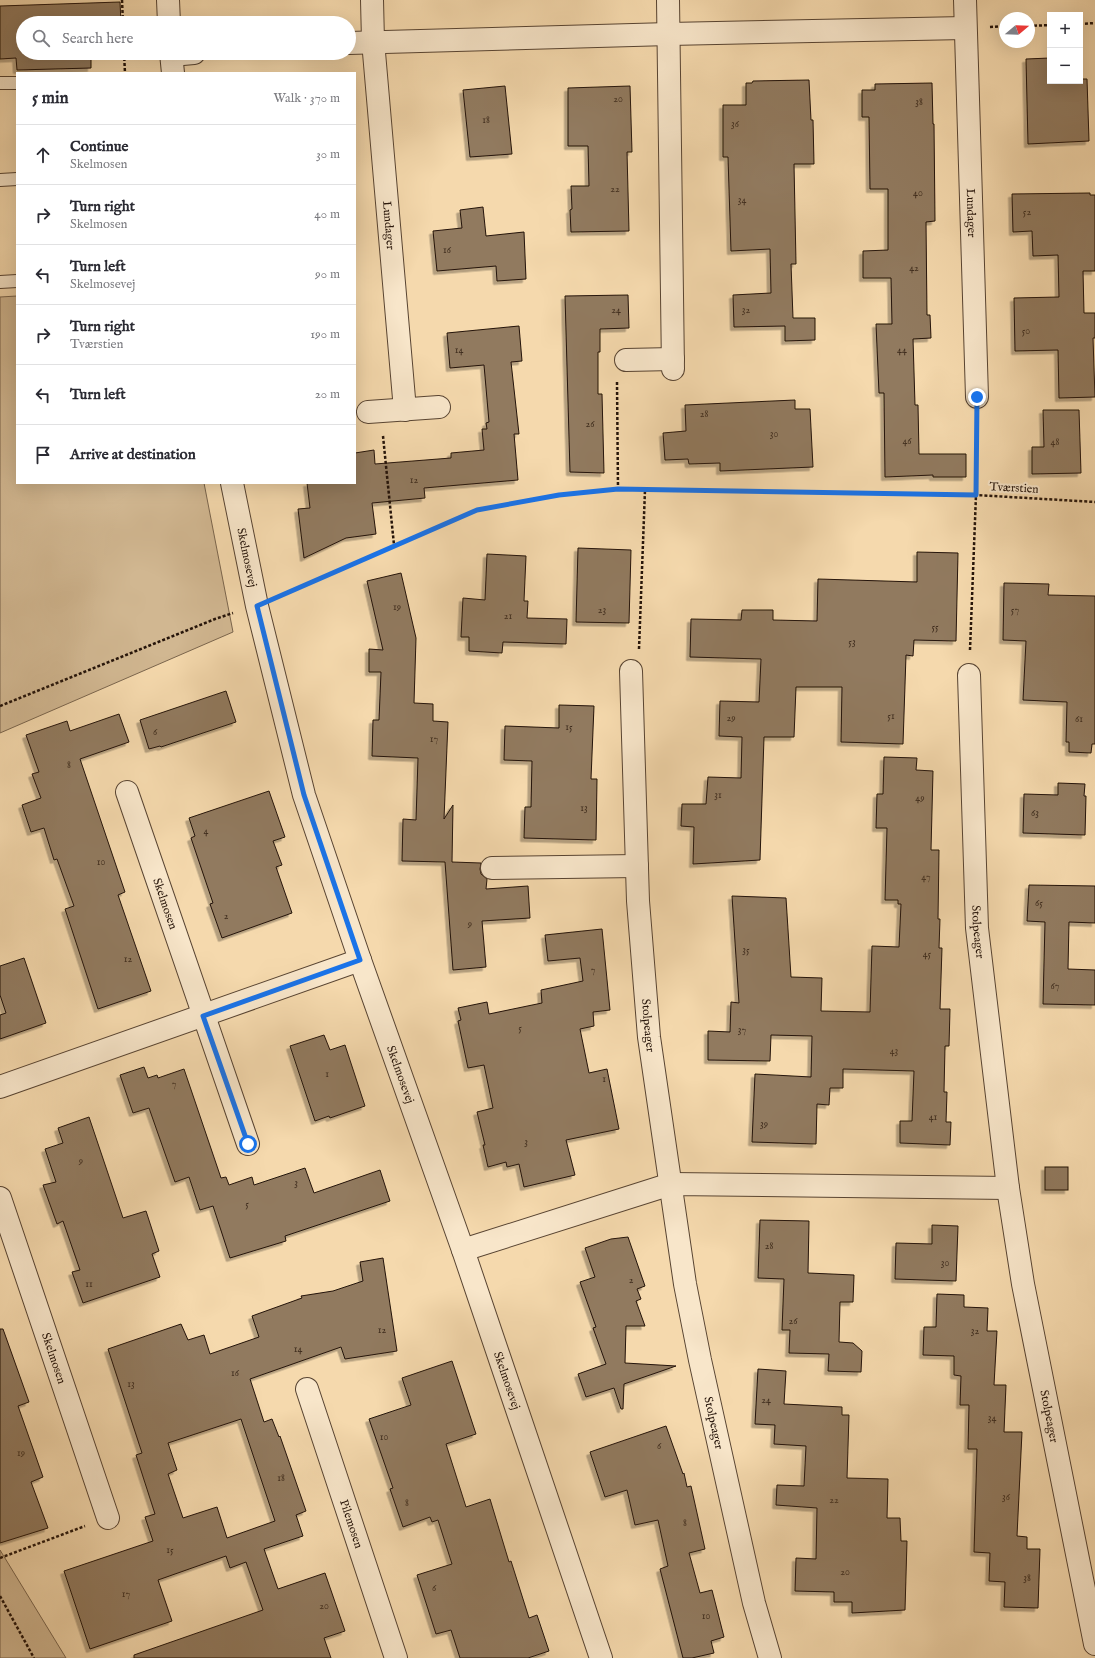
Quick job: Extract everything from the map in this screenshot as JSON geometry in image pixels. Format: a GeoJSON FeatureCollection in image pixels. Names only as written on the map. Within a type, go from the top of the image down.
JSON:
{"type":"FeatureCollection","features":[{"type":"Feature","properties":{"kind":"street"},"geometry":{"type":"LineString","coordinates":[[168,0],[169,16]]}},
{"type":"Feature","properties":{"kind":"street","name":"Lundager"},"geometry":{"type":"LineString","coordinates":[[372,0],[373,41],[405,410]]}},
{"type":"Feature","properties":{"kind":"street"},"geometry":{"type":"LineString","coordinates":[[626,360],[673,364],[668,0]]}},
{"type":"Feature","properties":{"kind":"street","name":"Lundager"},"geometry":{"type":"LineString","coordinates":[[965,0],[977,397]]}},
{"type":"Feature","properties":{"kind":"street"},"geometry":{"type":"LineString","coordinates":[[356,42],[965,28]]}},
{"type":"Feature","properties":{"kind":"street"},"geometry":{"type":"LineString","coordinates":[[374,412],[439,407]]}},
{"type":"Feature","properties":{"kind":"street","name":"Skelmosevej"},"geometry":{"type":"LineString","coordinates":[[232,484],[257,606],[304,795],[360,960],[463,1250],[601,1658]]}},
{"type":"Feature","properties":{"kind":"street","name":"Stolpeager"},"geometry":{"type":"LineString","coordinates":[[631,671],[638,901],[649,1037],[685,1284],[700,1360],[754,1603],[770,1658]]}},
{"type":"Feature","properties":{"kind":"street","name":"Stolpeager"},"geometry":{"type":"LineString","coordinates":[[969,675],[977,928],[1008,1188],[1023,1284],[1095,1644]]}},
{"type":"Feature","properties":{"kind":"street","name":"Skelmosen"},"geometry":{"type":"LineString","coordinates":[[127,792],[248,1144]]}},
{"type":"Feature","properties":{"kind":"street"},"geometry":{"type":"LineString","coordinates":[[492,868],[637,866]]}},
{"type":"Feature","properties":{"kind":"street"},"geometry":{"type":"LineString","coordinates":[[0,1087],[360,960]]}},
{"type":"Feature","properties":{"kind":"street"},"geometry":{"type":"LineString","coordinates":[[463,1250],[671,1184],[1008,1188]]}},
{"type":"Feature","properties":{"kind":"street","name":"Skelmosen"},"geometry":{"type":"LineString","coordinates":[[0,1198],[108,1518]]}},
{"type":"Feature","properties":{"kind":"street","name":"Pilemosen"},"geometry":{"type":"LineString","coordinates":[[307,1389],[396,1658]]}},
{"type":"Feature","properties":{"kind":"lane"},"geometry":{"type":"LineString","coordinates":[[0,83],[16,83]]}},
{"type":"Feature","properties":{"kind":"lane"},"geometry":{"type":"LineString","coordinates":[[0,180],[16,179]]}},
{"type":"Feature","properties":{"kind":"lane"},"geometry":{"type":"LineString","coordinates":[[0,282],[16,281]]}},
{"type":"Feature","properties":{"kind":"path"},"geometry":{"type":"LineString","coordinates":[[122,0],[123,16]]}},
{"type":"Feature","properties":{"kind":"path"},"geometry":{"type":"LineString","coordinates":[[1083,24],[1095,23]]}},
{"type":"Feature","properties":{"kind":"path"},"geometry":{"type":"LineString","coordinates":[[1035,26],[1047,25]]}},
{"type":"Feature","properties":{"kind":"path"},"geometry":{"type":"LineString","coordinates":[[124,60],[125,72]]}},
{"type":"Feature","properties":{"kind":"path"},"geometry":{"type":"LineString","coordinates":[[618,489],[617,379],[626,360]]}},
{"type":"Feature","properties":{"kind":"path"},"geometry":{"type":"LineString","coordinates":[[969,675],[976,495],[977,397]]}},
{"type":"Feature","properties":{"kind":"path"},"geometry":{"type":"LineString","coordinates":[[374,412],[394,545]]}},
{"type":"Feature","properties":{"kind":"path","name":"Tværstien"},"geometry":{"type":"LineString","coordinates":[[0,706],[215,619],[257,606],[477,510],[559,495],[618,489],[976,495],[1095,502]]}},
{"type":"Feature","properties":{"kind":"path"},"geometry":{"type":"LineString","coordinates":[[631,671],[639,648],[645,490]]}},
{"type":"Feature","properties":{"kind":"path"},"geometry":{"type":"LineString","coordinates":[[0,1558],[108,1518]]}},
{"type":"Feature","properties":{"kind":"path"},"geometry":{"type":"LineString","coordinates":[[0,1596],[34,1658]]}},
{"type":"Feature","properties":{"kind":"shaded area"},"geometry":{"type":"Polygon","coordinates":[[[16,296],[16,484],[204,484],[233,632],[0,733],[0,297],[16,296]]]}},
{"type":"Feature","properties":{"kind":"shaded area"},"geometry":{"type":"Polygon","coordinates":[[[0,1550],[66,1658],[0,1658],[0,1550]]]}},
{"type":"Feature","properties":{"kind":"building"},"geometry":{"type":"Polygon","coordinates":[[[120,2],[121,16],[16,16],[16,58],[0,59],[0,6],[120,2]]]}},
{"type":"Feature","properties":{"kind":"building"},"geometry":{"type":"Polygon","coordinates":[[[1047,58],[1047,84],[1083,84],[1083,79],[1087,79],[1089,141],[1028,144],[1026,59],[1047,58]]]}},
{"type":"Feature","properties":{"kind":"building"},"geometry":{"type":"Polygon","coordinates":[[[16,60],[91,60],[91,68],[17,70],[16,60]]]}},
{"type":"Feature","properties":{"kind":"building"},"geometry":{"type":"Polygon","coordinates":[[[809,80],[811,120],[813,120],[814,164],[794,164],[796,264],[791,264],[793,318],[815,318],[815,340],[785,341],[785,326],[734,327],[733,295],[771,293],[770,249],[731,251],[728,157],[723,157],[723,105],[746,105],[746,83],[752,83],[753,81],[809,80]]]}},
{"type":"Feature","properties":{"kind":"building"},"geometry":{"type":"Polygon","coordinates":[[[932,83],[935,221],[926,222],[927,315],[930,315],[931,338],[913,339],[915,405],[918,405],[919,454],[966,454],[966,477],[933,477],[933,475],[885,477],[884,393],[879,393],[876,324],[892,324],[891,278],[863,278],[863,251],[888,250],[888,189],[870,189],[869,117],[862,117],[862,90],[875,90],[875,84],[932,83]]]}},
{"type":"Feature","properties":{"kind":"building"},"geometry":{"type":"Polygon","coordinates":[[[505,86],[512,154],[470,157],[463,90],[505,86]]]}},
{"type":"Feature","properties":{"kind":"building"},"geometry":{"type":"Polygon","coordinates":[[[630,86],[632,152],[627,152],[629,231],[571,232],[571,186],[589,186],[588,146],[568,146],[568,88],[630,86]]]}},
{"type":"Feature","properties":{"kind":"building"},"geometry":{"type":"Polygon","coordinates":[[[1090,193],[1090,195],[1095,195],[1095,271],[1083,271],[1084,313],[1095,313],[1095,338],[1093,338],[1095,397],[1059,398],[1058,350],[1015,351],[1014,298],[1059,297],[1058,255],[1033,256],[1032,231],[1013,232],[1012,194],[1090,193]]]}},
{"type":"Feature","properties":{"kind":"building"},"geometry":{"type":"Polygon","coordinates":[[[483,207],[486,236],[524,232],[526,279],[497,281],[496,266],[437,271],[433,231],[462,228],[460,210],[483,207]]]}},
{"type":"Feature","properties":{"kind":"building"},"geometry":{"type":"Polygon","coordinates":[[[628,295],[629,328],[600,329],[600,352],[598,352],[598,394],[602,394],[604,473],[570,472],[565,296],[628,295]]]}},
{"type":"Feature","properties":{"kind":"building"},"geometry":{"type":"Polygon","coordinates":[[[519,326],[522,361],[511,362],[519,434],[514,434],[518,480],[424,488],[425,498],[372,503],[376,534],[346,538],[304,558],[298,509],[310,508],[307,484],[356,484],[356,453],[374,450],[375,464],[451,458],[451,453],[484,450],[482,429],[487,429],[486,423],[489,422],[484,365],[450,368],[447,333],[519,326]]]}},
{"type":"Feature","properties":{"kind":"building"},"geometry":{"type":"Polygon","coordinates":[[[795,400],[795,409],[810,409],[813,467],[720,471],[720,463],[689,464],[688,459],[665,460],[663,433],[686,431],[685,405],[795,400]]]}},
{"type":"Feature","properties":{"kind":"building"},"geometry":{"type":"Polygon","coordinates":[[[1043,410],[1079,410],[1081,473],[1032,474],[1032,447],[1044,447],[1043,410]]]}},
{"type":"Feature","properties":{"kind":"building"},"geometry":{"type":"Polygon","coordinates":[[[578,548],[631,550],[629,623],[576,622],[578,548]]]}},
{"type":"Feature","properties":{"kind":"building"},"geometry":{"type":"Polygon","coordinates":[[[917,552],[958,553],[956,641],[914,640],[913,656],[906,655],[903,744],[841,742],[842,687],[796,687],[794,737],[764,737],[760,860],[693,864],[694,827],[681,826],[682,804],[706,804],[708,777],[741,778],[742,737],[719,736],[720,701],[759,702],[761,659],[690,657],[691,619],[741,620],[742,610],[773,610],[773,620],[817,621],[818,579],[917,582],[917,552]]]}},
{"type":"Feature","properties":{"kind":"building"},"geometry":{"type":"Polygon","coordinates":[[[487,554],[526,556],[524,601],[528,601],[527,618],[567,619],[566,644],[503,642],[502,653],[469,651],[469,637],[461,637],[463,598],[485,600],[487,554]]]}},
{"type":"Feature","properties":{"kind":"building"},"geometry":{"type":"Polygon","coordinates":[[[401,573],[416,638],[414,703],[433,704],[433,721],[448,722],[444,819],[453,805],[452,862],[481,863],[481,874],[487,879],[486,889],[528,886],[530,918],[482,921],[486,967],[453,970],[445,862],[402,861],[403,819],[416,820],[418,758],[372,756],[373,720],[379,720],[381,672],[369,672],[369,649],[383,650],[367,581],[401,573]]]}},
{"type":"Feature","properties":{"kind":"building"},"geometry":{"type":"Polygon","coordinates":[[[1004,583],[1049,584],[1048,595],[1095,596],[1095,744],[1092,744],[1091,753],[1069,752],[1069,742],[1066,742],[1067,702],[1023,700],[1026,641],[1003,640],[1004,583]]]}},
{"type":"Feature","properties":{"kind":"building"},"geometry":{"type":"Polygon","coordinates":[[[226,691],[236,722],[161,747],[149,749],[140,720],[226,691]]]}},
{"type":"Feature","properties":{"kind":"building"},"geometry":{"type":"Polygon","coordinates":[[[559,705],[594,706],[591,779],[597,779],[596,840],[524,838],[525,807],[531,807],[532,761],[504,760],[505,726],[559,728],[559,705]]]}},
{"type":"Feature","properties":{"kind":"building"},"geometry":{"type":"Polygon","coordinates":[[[119,714],[129,742],[80,759],[125,892],[118,895],[151,991],[98,1009],[65,909],[74,906],[57,859],[54,860],[44,828],[31,832],[22,805],[41,798],[32,774],[39,772],[26,735],[67,721],[70,731],[119,714]]]}},
{"type":"Feature","properties":{"kind":"building"},"geometry":{"type":"Polygon","coordinates":[[[884,757],[917,758],[916,770],[933,771],[931,850],[939,850],[938,919],[940,919],[939,948],[942,948],[940,1009],[950,1009],[949,1046],[945,1046],[944,1092],[947,1092],[946,1122],[951,1122],[950,1145],[900,1143],[900,1121],[912,1121],[914,1071],[843,1069],[843,1088],[830,1088],[829,1105],[817,1104],[816,1144],[752,1142],[755,1074],[811,1077],[812,1036],[771,1035],[770,1061],[708,1060],[708,1031],[730,1032],[731,1002],[739,1003],[732,896],[786,898],[791,977],[822,978],[821,1011],[870,1012],[872,946],[899,947],[901,904],[898,904],[898,900],[885,900],[887,828],[876,828],[877,794],[883,794],[884,757]]]}},
{"type":"Feature","properties":{"kind":"building"},"geometry":{"type":"Polygon","coordinates":[[[1058,783],[1085,784],[1085,835],[1023,833],[1024,794],[1058,795],[1058,783]]]}},
{"type":"Feature","properties":{"kind":"building"},"geometry":{"type":"Polygon","coordinates":[[[269,791],[285,837],[273,841],[282,865],[276,867],[292,913],[222,938],[210,904],[213,903],[191,838],[195,836],[189,818],[269,791]]]}},
{"type":"Feature","properties":{"kind":"building"},"geometry":{"type":"Polygon","coordinates":[[[1029,885],[1095,886],[1095,923],[1069,922],[1068,969],[1095,970],[1095,1005],[1043,1004],[1045,922],[1027,921],[1029,885]]]}},
{"type":"Feature","properties":{"kind":"building"},"geometry":{"type":"Polygon","coordinates":[[[602,929],[610,1010],[593,1012],[594,1026],[580,1029],[589,1073],[607,1069],[619,1129],[566,1140],[575,1175],[524,1187],[519,1164],[507,1167],[506,1162],[488,1167],[483,1145],[485,1145],[477,1112],[493,1108],[484,1065],[468,1068],[458,1021],[461,1020],[458,1008],[487,1002],[489,1014],[542,1003],[541,990],[583,981],[580,958],[548,961],[545,935],[602,929]]]}},
{"type":"Feature","properties":{"kind":"building"},"geometry":{"type":"Polygon","coordinates":[[[24,958],[46,1023],[0,1039],[0,1015],[6,1013],[0,995],[0,966],[24,958]]]}},
{"type":"Feature","properties":{"kind":"building"},"geometry":{"type":"Polygon","coordinates":[[[324,1035],[330,1050],[345,1045],[365,1106],[330,1118],[329,1116],[315,1121],[290,1046],[324,1035]]]}},
{"type":"Feature","properties":{"kind":"building"},"geometry":{"type":"Polygon","coordinates":[[[144,1067],[148,1078],[157,1075],[158,1078],[184,1069],[221,1178],[226,1177],[229,1185],[252,1177],[254,1185],[305,1168],[314,1193],[380,1170],[390,1201],[285,1236],[286,1241],[230,1258],[213,1206],[200,1210],[189,1177],[175,1182],[149,1108],[133,1113],[120,1075],[144,1067]]]}},
{"type":"Feature","properties":{"kind":"building"},"geometry":{"type":"Polygon","coordinates":[[[89,1117],[123,1218],[146,1211],[159,1251],[152,1254],[160,1277],[83,1303],[72,1272],[80,1270],[63,1221],[57,1224],[43,1185],[56,1182],[45,1149],[63,1143],[58,1128],[89,1117]]]}},
{"type":"Feature","properties":{"kind":"building"},"geometry":{"type":"Polygon","coordinates":[[[1045,1167],[1068,1167],[1068,1190],[1045,1190],[1045,1167]]]}},
{"type":"Feature","properties":{"kind":"building"},"geometry":{"type":"Polygon","coordinates":[[[760,1220],[809,1221],[808,1273],[854,1275],[853,1302],[840,1302],[839,1342],[853,1343],[862,1351],[861,1372],[828,1371],[829,1354],[789,1353],[790,1330],[782,1330],[784,1279],[758,1278],[760,1220]]]}},
{"type":"Feature","properties":{"kind":"building"},"geometry":{"type":"Polygon","coordinates":[[[932,1225],[958,1226],[956,1281],[895,1279],[896,1243],[932,1244],[932,1225]]]}},
{"type":"Feature","properties":{"kind":"building"},"geometry":{"type":"Polygon","coordinates":[[[628,1237],[645,1286],[637,1289],[641,1299],[636,1301],[645,1326],[626,1326],[625,1363],[676,1366],[624,1384],[623,1409],[621,1409],[614,1388],[586,1397],[578,1374],[606,1364],[593,1328],[596,1327],[580,1282],[595,1277],[585,1248],[611,1239],[628,1237]]]}},
{"type":"Feature","properties":{"kind":"building"},"geometry":{"type":"Polygon","coordinates":[[[383,1258],[397,1351],[345,1359],[341,1347],[250,1379],[264,1422],[272,1419],[279,1437],[280,1436],[306,1511],[296,1515],[303,1536],[264,1549],[278,1589],[325,1573],[345,1631],[324,1638],[331,1658],[134,1658],[134,1655],[263,1610],[246,1562],[230,1568],[226,1556],[158,1580],[172,1621],[90,1649],[64,1571],[153,1541],[145,1517],[155,1514],[136,1455],[142,1453],[108,1349],[181,1324],[188,1340],[204,1335],[210,1354],[259,1337],[252,1316],[302,1298],[301,1296],[333,1291],[363,1281],[360,1262],[383,1258]],[[241,1419],[168,1443],[177,1470],[168,1474],[183,1518],[217,1507],[227,1538],[275,1521],[241,1419]]]}},
{"type":"Feature","properties":{"kind":"building"},"geometry":{"type":"Polygon","coordinates":[[[937,1294],[964,1295],[964,1307],[988,1308],[987,1331],[997,1331],[994,1385],[1006,1385],[1004,1432],[1022,1432],[1017,1536],[1027,1537],[1027,1549],[1040,1549],[1038,1608],[1004,1607],[1005,1582],[989,1581],[990,1553],[974,1552],[977,1449],[968,1449],[969,1405],[960,1405],[961,1376],[954,1375],[954,1356],[923,1355],[924,1327],[936,1327],[937,1294]]]}},
{"type":"Feature","properties":{"kind":"building"},"geometry":{"type":"Polygon","coordinates":[[[0,1329],[3,1329],[29,1402],[18,1406],[43,1477],[31,1482],[48,1528],[0,1543],[0,1329]]]}},
{"type":"Feature","properties":{"kind":"building"},"geometry":{"type":"Polygon","coordinates":[[[452,1361],[476,1434],[446,1444],[466,1507],[490,1499],[509,1562],[511,1561],[529,1618],[537,1615],[549,1651],[528,1658],[460,1658],[451,1630],[436,1634],[417,1575],[452,1564],[438,1520],[432,1522],[430,1517],[403,1527],[390,1489],[393,1488],[369,1419],[411,1405],[402,1378],[452,1361]]]}},
{"type":"Feature","properties":{"kind":"building"},"geometry":{"type":"Polygon","coordinates":[[[758,1369],[786,1371],[784,1404],[842,1407],[842,1415],[849,1415],[847,1478],[888,1479],[887,1518],[900,1518],[901,1541],[907,1541],[905,1610],[852,1613],[852,1602],[834,1602],[834,1592],[795,1591],[796,1558],[816,1559],[817,1508],[776,1505],[777,1485],[804,1486],[806,1446],[774,1444],[775,1425],[755,1424],[758,1369]]]}},
{"type":"Feature","properties":{"kind":"building"},"geometry":{"type":"Polygon","coordinates":[[[666,1426],[683,1474],[684,1473],[687,1487],[691,1486],[705,1549],[689,1553],[700,1593],[712,1590],[724,1637],[711,1641],[714,1653],[692,1658],[683,1658],[660,1569],[668,1566],[658,1520],[635,1525],[627,1490],[605,1497],[590,1452],[666,1426]]]}},
{"type":"Feature","properties":{"kind":"route"},"geometry":{"type":"LineString","coordinates":[[248,1144],[203,1016],[360,960],[304,795],[257,606],[477,510],[559,495],[618,489],[976,495],[977,397]]}}]}
